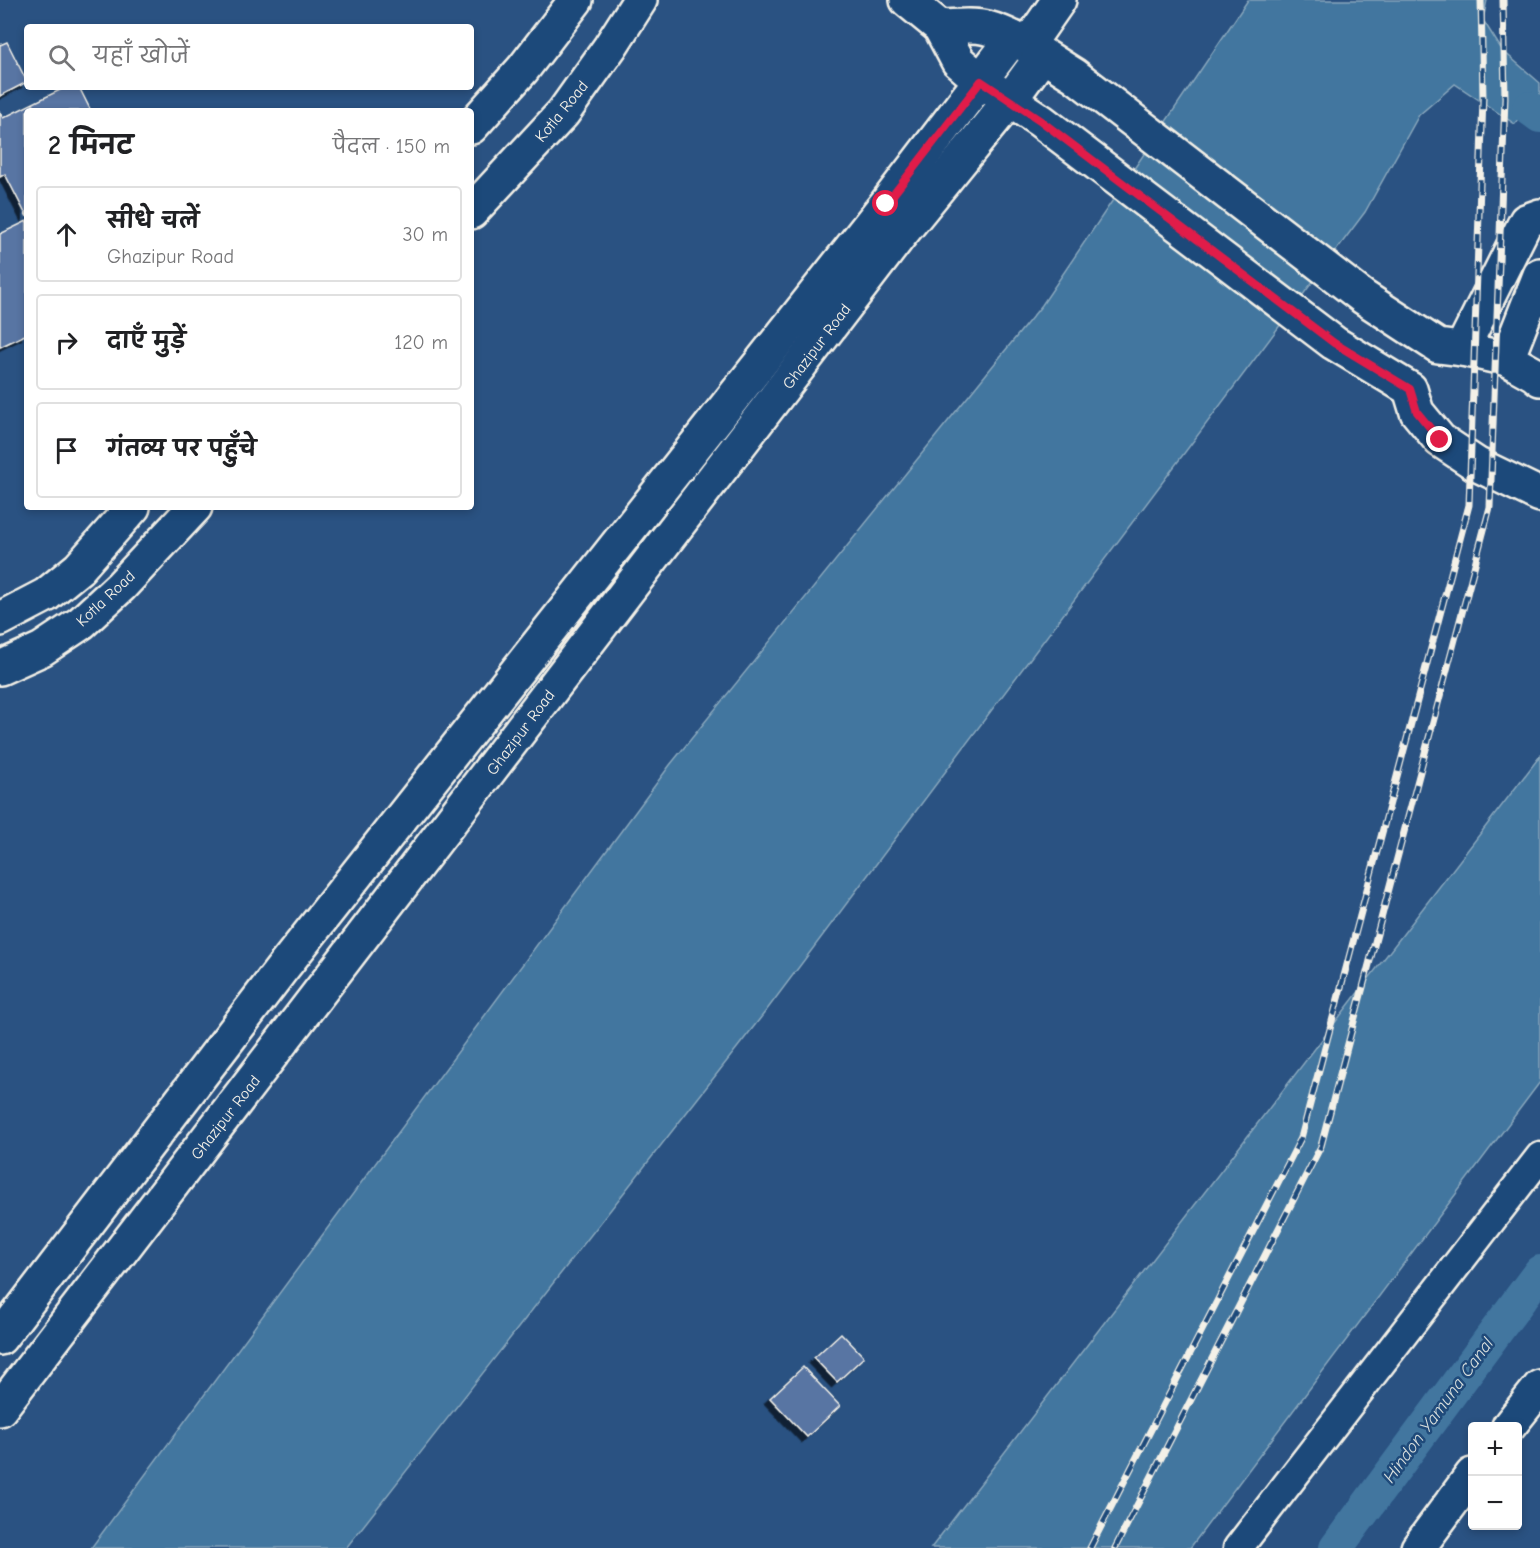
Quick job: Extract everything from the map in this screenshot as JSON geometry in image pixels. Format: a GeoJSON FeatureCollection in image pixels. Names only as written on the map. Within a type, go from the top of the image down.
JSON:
{"type":"FeatureCollection","features":[{"type":"Feature","properties":{"kind":"main road"},"geometry":{"type":"LineString","coordinates":[[474,124],[523,69],[576,0]]}},
{"type":"Feature","properties":{"kind":"main road"},"geometry":{"type":"LineString","coordinates":[[907,0],[940,27],[958,60],[981,81],[1041,121],[1334,343],[1410,389]]}},
{"type":"Feature","properties":{"kind":"main road"},"geometry":{"type":"LineString","coordinates":[[1028,47],[1059,0]]}},
{"type":"Feature","properties":{"kind":"main road","name":"Kotla Road"},"geometry":{"type":"LineString","coordinates":[[474,210],[563,113],[610,47],[638,1]]}},
{"type":"Feature","properties":{"kind":"main road"},"geometry":{"type":"LineString","coordinates":[[940,27],[985,27],[1028,47],[1074,75],[1363,297],[1450,347],[1507,359],[1540,379]]}},
{"type":"Feature","properties":{"kind":"main road","name":"Ghazipur Road"},"geometry":{"type":"LineString","coordinates":[[0,1338],[281,970],[981,81],[1028,47]]}},
{"type":"Feature","properties":{"kind":"main road","name":"Ghazipur Road"},"geometry":{"type":"LineString","coordinates":[[0,1409],[900,235],[1010,100],[1028,47]]}},
{"type":"Feature","properties":{"kind":"main road"},"geometry":{"type":"LineString","coordinates":[[1532,486],[1476,464],[1440,440],[1417,412],[1410,389],[1422,362],[1450,347],[1526,220],[1540,216]]}},
{"type":"Feature","properties":{"kind":"main road"},"geometry":{"type":"LineString","coordinates":[[1507,359],[1540,275]]}},
{"type":"Feature","properties":{"kind":"main road"},"geometry":{"type":"LineString","coordinates":[[0,619],[46,595],[79,568],[130,510]]}},
{"type":"Feature","properties":{"kind":"main road","name":"Kotla Road"},"geometry":{"type":"LineString","coordinates":[[0,668],[42,649],[81,623],[121,586],[192,510]]}},
{"type":"Feature","properties":{"kind":"main road"},"geometry":{"type":"LineString","coordinates":[[1512,1422],[1540,1387]]}},
{"type":"Feature","properties":{"kind":"main road"},"geometry":{"type":"LineString","coordinates":[[1418,1548],[1468,1483]]}},
{"type":"Feature","properties":{"kind":"street"},"geometry":{"type":"LineString","coordinates":[[1238,1548],[1540,1157]]}},
{"type":"Feature","properties":{"kind":"water"},"geometry":{"type":"Polygon","coordinates":[[[1248,0],[1487,0],[1483,20],[1502,50],[1540,83],[1540,94],[1515,124],[1455,84],[1419,115],[1365,212],[766,1011],[346,1548],[91,1548],[670,765],[1042,305],[1248,0]]]}},
{"type":"Feature","properties":{"kind":"water"},"geometry":{"type":"Polygon","coordinates":[[[1540,756],[1540,1082],[1190,1548],[931,1548],[1540,756]]]}},
{"type":"Feature","properties":{"kind":"building"},"geometry":{"type":"Polygon","coordinates":[[[7,42],[24,76],[24,84],[0,96],[0,45],[7,42]]]}},
{"type":"Feature","properties":{"kind":"building"},"geometry":{"type":"Polygon","coordinates":[[[60,90],[80,90],[90,108],[24,108],[24,211],[5,174],[0,177],[0,113],[3,118],[60,90]]]}},
{"type":"Feature","properties":{"kind":"building"},"geometry":{"type":"Polygon","coordinates":[[[24,222],[24,335],[0,347],[0,234],[24,222]]]}},
{"type":"Feature","properties":{"kind":"building"},"geometry":{"type":"Polygon","coordinates":[[[841,1333],[864,1357],[837,1382],[814,1358],[841,1333]]]}},
{"type":"Feature","properties":{"kind":"building"},"geometry":{"type":"Polygon","coordinates":[[[803,1367],[840,1406],[807,1437],[770,1398],[803,1367]]]}},
{"type":"Feature","properties":{"kind":"waterway"},"geometry":{"type":"LineString","coordinates":[[1529,108],[1540,116]]}},
{"type":"Feature","properties":{"kind":"waterway","name":"Hindon Yamuna Canal"},"geometry":{"type":"LineString","coordinates":[[1336,1548],[1540,1272]]}},
{"type":"Feature","properties":{"kind":"railway"},"geometry":{"type":"LineString","coordinates":[[1090,1548],[1301,1138],[1469,505],[1483,98],[1481,0]]}},
{"type":"Feature","properties":{"kind":"railway"},"geometry":{"type":"LineString","coordinates":[[1115,1548],[1321,1146],[1490,507],[1505,98],[1503,0]]}},
{"type":"Feature","properties":{"kind":"route"},"geometry":{"type":"LineString","coordinates":[[886,204],[981,81],[1041,121],[1334,343],[1410,389],[1417,412],[1440,440]]}}]}
